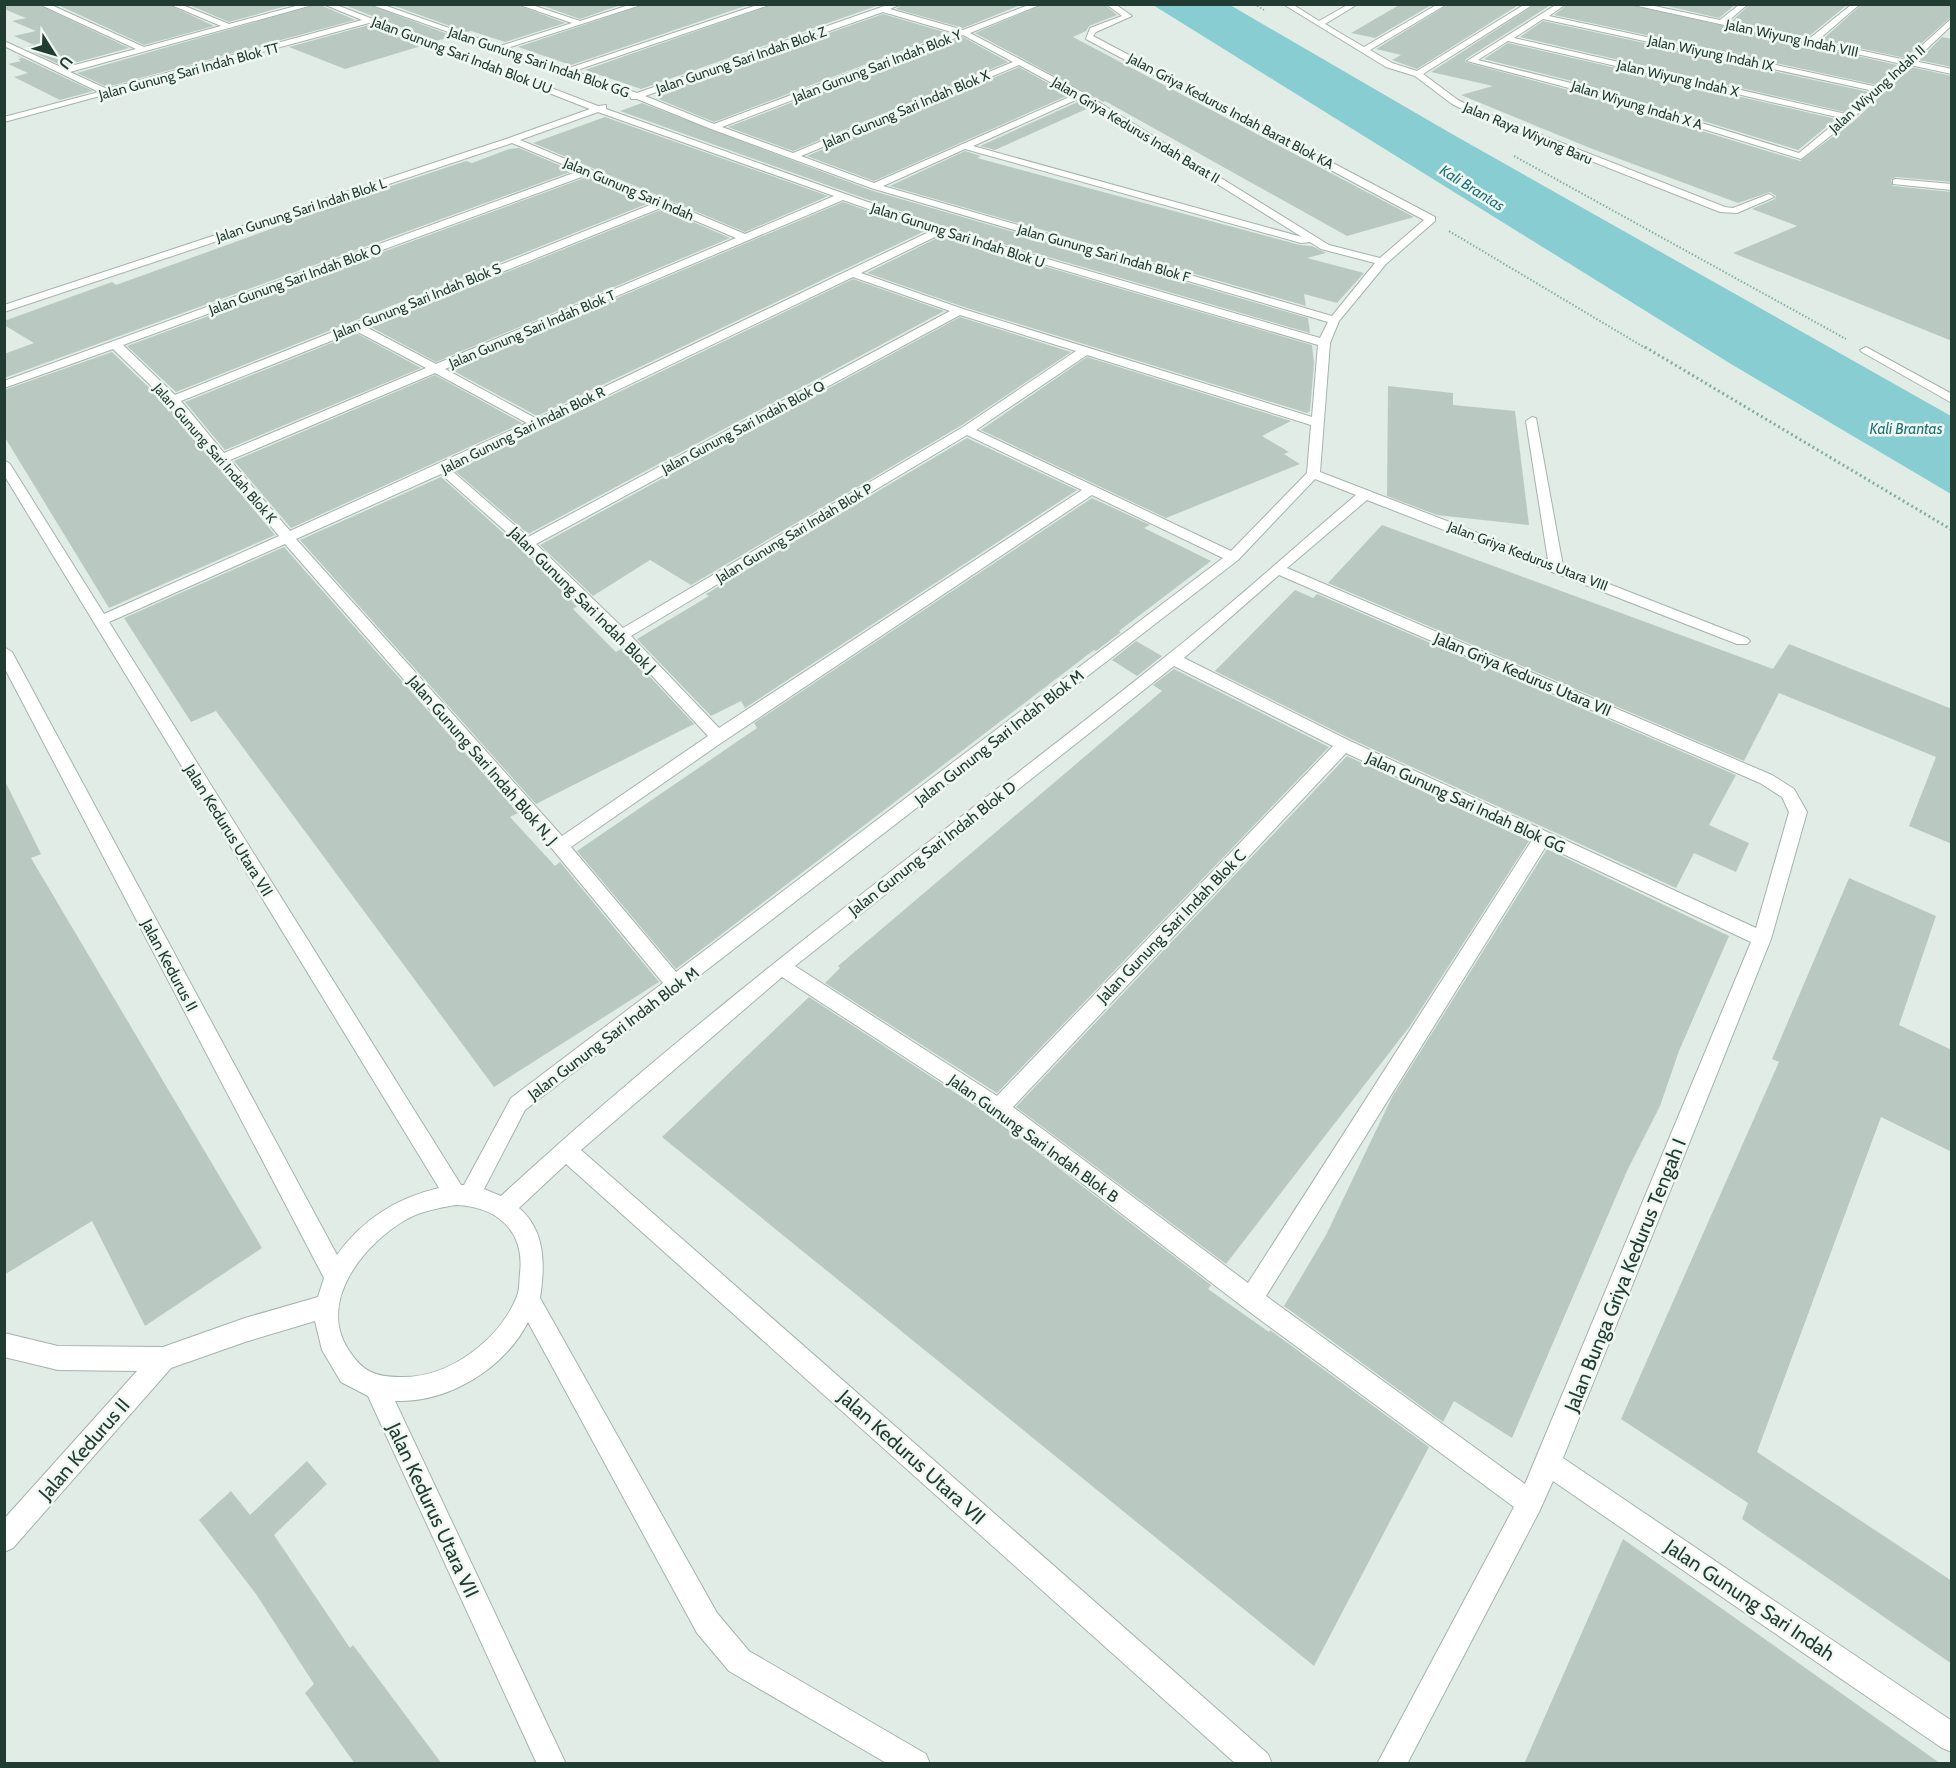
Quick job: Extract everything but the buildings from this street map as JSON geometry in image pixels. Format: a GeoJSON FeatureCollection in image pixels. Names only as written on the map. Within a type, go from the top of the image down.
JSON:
{"type":"FeatureCollection","features":[{"type":"Feature","properties":{"kind":"street"},"geometry":{"type":"LineString","coordinates":[[42,4],[144,50]]}},
{"type":"Feature","properties":{"kind":"street"},"geometry":{"type":"LineString","coordinates":[[172,4],[229,27]]}},
{"type":"Feature","properties":{"kind":"street","name":"Jalan Gunung Sari Indah Blok TT"},"geometry":{"type":"LineString","coordinates":[[63,71],[313,4]]}},
{"type":"Feature","properties":{"kind":"street","name":"Jalan Gunung Sari Indah Blok UU"},"geometry":{"type":"LineString","coordinates":[[326,4],[603,107]]}},
{"type":"Feature","properties":{"kind":"street","name":"Jalan Gunung Sari Indah Blok GG"},"geometry":{"type":"LineString","coordinates":[[372,4],[638,96]]}},
{"type":"Feature","properties":{"kind":"street"},"geometry":{"type":"LineString","coordinates":[[520,4],[579,23]]}},
{"type":"Feature","properties":{"kind":"street"},"geometry":{"type":"LineString","coordinates":[[500,48],[642,4]]}},
{"type":"Feature","properties":{"kind":"street"},"geometry":{"type":"LineString","coordinates":[[567,71],[769,4]]}},
{"type":"Feature","properties":{"kind":"street","name":"Jalan Gunung Sari Indah Blok Z"},"geometry":{"type":"LineString","coordinates":[[618,102],[898,4]]}},
{"type":"Feature","properties":{"kind":"street","name":"Jalan Gunung Sari Indah Blok Y"},"geometry":{"type":"LineString","coordinates":[[714,127],[1039,4]]}},
{"type":"Feature","properties":{"kind":"street","name":"Jalan Griya Kedurus Indah Barat Blok KA"},"geometry":{"type":"LineString","coordinates":[[1109,4],[1128,16],[1093,30],[1089,37],[1428,215],[1431,221]]}},
{"type":"Feature","properties":{"kind":"street","name":"Jalan Raya Wiyung Baru"},"geometry":{"type":"LineString","coordinates":[[1286,4],[1363,51],[1393,67],[1418,74],[1455,102],[1506,126],[1724,210],[1734,211],[1768,197]]}},
{"type":"Feature","properties":{"kind":"street"},"geometry":{"type":"LineString","coordinates":[[1319,24],[1355,4]]}},
{"type":"Feature","properties":{"kind":"street"},"geometry":{"type":"LineString","coordinates":[[1363,51],[1444,4]]}},
{"type":"Feature","properties":{"kind":"street"},"geometry":{"type":"LineString","coordinates":[[1418,74],[1531,4]]}},
{"type":"Feature","properties":{"kind":"street"},"geometry":{"type":"LineString","coordinates":[[1508,39],[1563,4]]}},
{"type":"Feature","properties":{"kind":"street","name":"Jalan Wiyung Indah VIII"},"geometry":{"type":"LineString","coordinates":[[1632,4],[1651,6],[1952,72]]}},
{"type":"Feature","properties":{"kind":"street"},"geometry":{"type":"LineString","coordinates":[[1721,23],[1745,4]]}},
{"type":"Feature","properties":{"kind":"street"},"geometry":{"type":"LineString","coordinates":[[1811,42],[1857,4]]}},
{"type":"Feature","properties":{"kind":"street","name":"Jalan Griya Kedurus Indah Barat II"},"geometry":{"type":"LineString","coordinates":[[884,10],[964,33],[1081,95],[1325,247],[1382,262]]}},
{"type":"Feature","properties":{"kind":"street","name":"Jalan Wiyung Indah IX"},"geometry":{"type":"LineString","coordinates":[[1543,17],[1880,90]]}},
{"type":"Feature","properties":{"kind":"street","name":"Jalan Gunung Sari Indah Blok TT"},"geometry":{"type":"LineString","coordinates":[[5,120],[371,20]]}},
{"type":"Feature","properties":{"kind":"street","name":"Jalan Wiyung Indah II"},"geometry":{"type":"LineString","coordinates":[[1801,156],[1880,90],[1952,20]]}},
{"type":"Feature","properties":{"kind":"street","name":"Jalan Wiyung Indah X A"},"geometry":{"type":"LineString","coordinates":[[1508,39],[1471,61],[1572,86],[1801,156]]}},
{"type":"Feature","properties":{"kind":"street","name":"Jalan Wiyung Indah X"},"geometry":{"type":"LineString","coordinates":[[1508,39],[1849,117]]}},
{"type":"Feature","properties":{"kind":"street"},"geometry":{"type":"LineString","coordinates":[[4,43],[108,93]]}},
{"type":"Feature","properties":{"kind":"street","name":"Jalan Gunung Sari Indah Blok X"},"geometry":{"type":"LineString","coordinates":[[792,156],[1020,62]]}},
{"type":"Feature","properties":{"kind":"street"},"geometry":{"type":"LineString","coordinates":[[874,186],[1081,95]]}},
{"type":"Feature","properties":{"kind":"street","name":"Jalan Gunung Sari Indah Blok F"},"geometry":{"type":"LineString","coordinates":[[638,96],[714,127],[874,186],[1334,320]]}},
{"type":"Feature","properties":{"kind":"street","name":"Jalan Gunung Sari Indah Blok L"},"geometry":{"type":"LineString","coordinates":[[4,309],[512,140],[603,107]]}},
{"type":"Feature","properties":{"kind":"street","name":"Jalan Gunung Sari Indah Blok U"},"geometry":{"type":"LineString","coordinates":[[603,107],[842,197],[940,231],[1324,343]]}},
{"type":"Feature","properties":{"kind":"street","name":"Jalan Gunung Sari Indah"},"geometry":{"type":"LineString","coordinates":[[512,140],[745,238]]}},
{"type":"Feature","properties":{"kind":"street"},"geometry":{"type":"LineString","coordinates":[[963,146],[1325,247]]}},
{"type":"Feature","properties":{"kind":"street","name":"Jalan Gunung Sari Indah Blok O"},"geometry":{"type":"LineString","coordinates":[[4,385],[586,172]]}},
{"type":"Feature","properties":{"kind":"street"},"geometry":{"type":"LineString","coordinates":[[1896,182],[1952,187]]}},
{"type":"Feature","properties":{"kind":"street","name":"Jalan Gunung Sari Indah Blok T"},"geometry":{"type":"LineString","coordinates":[[222,459],[842,197]]}},
{"type":"Feature","properties":{"kind":"street","name":"Jalan Gunung Sari Indah Blok S"},"geometry":{"type":"LineString","coordinates":[[173,400],[662,204]]}},
{"type":"Feature","properties":{"kind":"street"},"geometry":{"type":"LineString","coordinates":[[1313,474],[1324,343],[1334,320],[1382,262],[1431,221]]}},
{"type":"Feature","properties":{"kind":"street","name":"Jalan Gunung Sari Indah Blok R"},"geometry":{"type":"LineString","coordinates":[[102,620],[442,469],[940,231]]}},
{"type":"Feature","properties":{"kind":"street"},"geometry":{"type":"LineString","coordinates":[[852,273],[959,311],[1318,423]]}},
{"type":"Feature","properties":{"kind":"street","name":"Jalan Gunung Sari Indah Blok Q"},"geometry":{"type":"LineString","coordinates":[[527,543],[959,311]]}},
{"type":"Feature","properties":{"kind":"street"},"geometry":{"type":"LineString","coordinates":[[356,326],[536,423]]}},
{"type":"Feature","properties":{"kind":"street","name":"Jalan Gunung Sari Indah Blok K"},"geometry":{"type":"LineString","coordinates":[[116,345],[173,400],[287,537]]}},
{"type":"Feature","properties":{"kind":"street","name":"Jalan Gunung Sari Indah Blok P"},"geometry":{"type":"LineString","coordinates":[[622,635],[967,430],[1086,350]]}},
{"type":"Feature","properties":{"kind":"street"},"geometry":{"type":"LineString","coordinates":[[1866,350],[1952,399]]}},
{"type":"Feature","properties":{"kind":"street"},"geometry":{"type":"LineString","coordinates":[[1532,421],[1556,567]]}},
{"type":"Feature","properties":{"kind":"street"},"geometry":{"type":"LineString","coordinates":[[967,430],[1233,557]]}},
{"type":"Feature","properties":{"kind":"street","name":"Jalan Kedurus Utara VII"},"geometry":{"type":"LineString","coordinates":[[4,464],[102,620],[198,782],[463,1195]]}},
{"type":"Feature","properties":{"kind":"street","name":"Jalan Gunung Sari Indah Blok J"},"geometry":{"type":"LineString","coordinates":[[442,469],[527,543],[622,635],[718,737]]}},
{"type":"Feature","properties":{"kind":"street","name":"Jalan Griya Kedurus Utara VIII"},"geometry":{"type":"LineString","coordinates":[[1313,474],[1742,641]]}},
{"type":"Feature","properties":{"kind":"street","name":"Jalan Gunung Sari Indah Blok M"},"geometry":{"type":"LineString","coordinates":[[463,1195],[518,1104],[1233,557],[1313,474]]}},
{"type":"Feature","properties":{"kind":"street"},"geometry":{"type":"LineString","coordinates":[[560,846],[718,737],[1090,490]]}},
{"type":"Feature","properties":{"kind":"street","name":"Jalan Gunung Sari Indah Blok D"},"geometry":{"type":"LineString","coordinates":[[504,1208],[566,1150],[781,967],[1173,659],[1280,570],[1365,494]]}},
{"type":"Feature","properties":{"kind":"street","name":"Jalan Gunung Sari Indah Blok N, J"},"geometry":{"type":"LineString","coordinates":[[287,537],[560,846],[676,985]]}},
{"type":"Feature","properties":{"kind":"street","name":"Jalan Griya Kedurus Utara VII"},"geometry":{"type":"LineString","coordinates":[[1280,570],[1766,779]]}},
{"type":"Feature","properties":{"kind":"street","name":"Jalan Kedurus II"},"geometry":{"type":"LineString","coordinates":[[4,652],[336,1277]]}},
{"type":"Feature","properties":{"kind":"street","name":"Jalan Gunung Sari Indah Blok GG"},"geometry":{"type":"LineString","coordinates":[[1173,659],[1344,745],[1762,939]]}},
{"type":"Feature","properties":{"kind":"street","name":"Jalan Gunung Sari Indah Blok C"},"geometry":{"type":"LineString","coordinates":[[999,1108],[1344,745]]}},
{"type":"Feature","properties":{"kind":"street","name":"Jalan Bunga Griya Kedurus Tengah I"},"geometry":{"type":"LineString","coordinates":[[1391,1764],[1530,1503],[1548,1463],[1762,939],[1798,818],[1797,807],[1788,793],[1766,779]]}},
{"type":"Feature","properties":{"kind":"street"},"geometry":{"type":"LineString","coordinates":[[1251,1299],[1542,838]]}},
{"type":"Feature","properties":{"kind":"street","name":"Jalan Gunung Sari Indah Blok B"},"geometry":{"type":"LineString","coordinates":[[781,967],[999,1108],[1251,1299],[1530,1503]]}},
{"type":"Feature","properties":{"kind":"street","name":"Jalan Kedurus Utara VII"},"geometry":{"type":"LineString","coordinates":[[566,1150],[1258,1764]]}},
{"type":"Feature","properties":{"kind":"street"},"geometry":{"type":"LineString","coordinates":[[463,1195],[504,1208],[521,1224],[531,1246],[534,1271],[528,1298],[515,1327],[493,1351],[466,1372],[436,1386],[404,1391],[376,1387],[352,1376],[335,1357],[327,1333],[327,1306],[336,1277],[351,1252],[374,1229],[399,1212],[427,1200],[463,1195]]}},
{"type":"Feature","properties":{"kind":"street"},"geometry":{"type":"LineString","coordinates":[[528,1298],[707,1623],[739,1660],[916,1764]]}},
{"type":"Feature","properties":{"kind":"street","name":"Jalan Kedurus II"},"geometry":{"type":"LineString","coordinates":[[4,1345],[58,1358],[163,1359],[245,1330],[327,1306]]}},
{"type":"Feature","properties":{"kind":"street","name":"Jalan Kedurus II"},"geometry":{"type":"LineString","coordinates":[[4,1539],[163,1359]]}},
{"type":"Feature","properties":{"kind":"street","name":"Jalan Kedurus Utara VII"},"geometry":{"type":"LineString","coordinates":[[376,1387],[552,1764]]}},
{"type":"Feature","properties":{"kind":"street","name":"Jalan Gunung Sari Indah"},"geometry":{"type":"LineString","coordinates":[[1548,1463],[1952,1738]]}},
{"type":"Feature","properties":{"kind":"path"},"geometry":{"type":"LineString","coordinates":[[1254,4],[1273,15]]}},
{"type":"Feature","properties":{"kind":"path"},"geometry":{"type":"LineString","coordinates":[[1515,156],[1700,256],[1866,350]]}},
{"type":"Feature","properties":{"kind":"path"},"geometry":{"type":"LineString","coordinates":[[1431,221],[1952,530]]}},
{"type":"Feature","properties":{"kind":"water","name":"Kali Brantas"},"geometry":{"type":"Polygon","coordinates":[[[1153,5],[1230,5],[1452,134],[1951,416],[1951,494],[1731,364],[1153,5]]]}}]}
